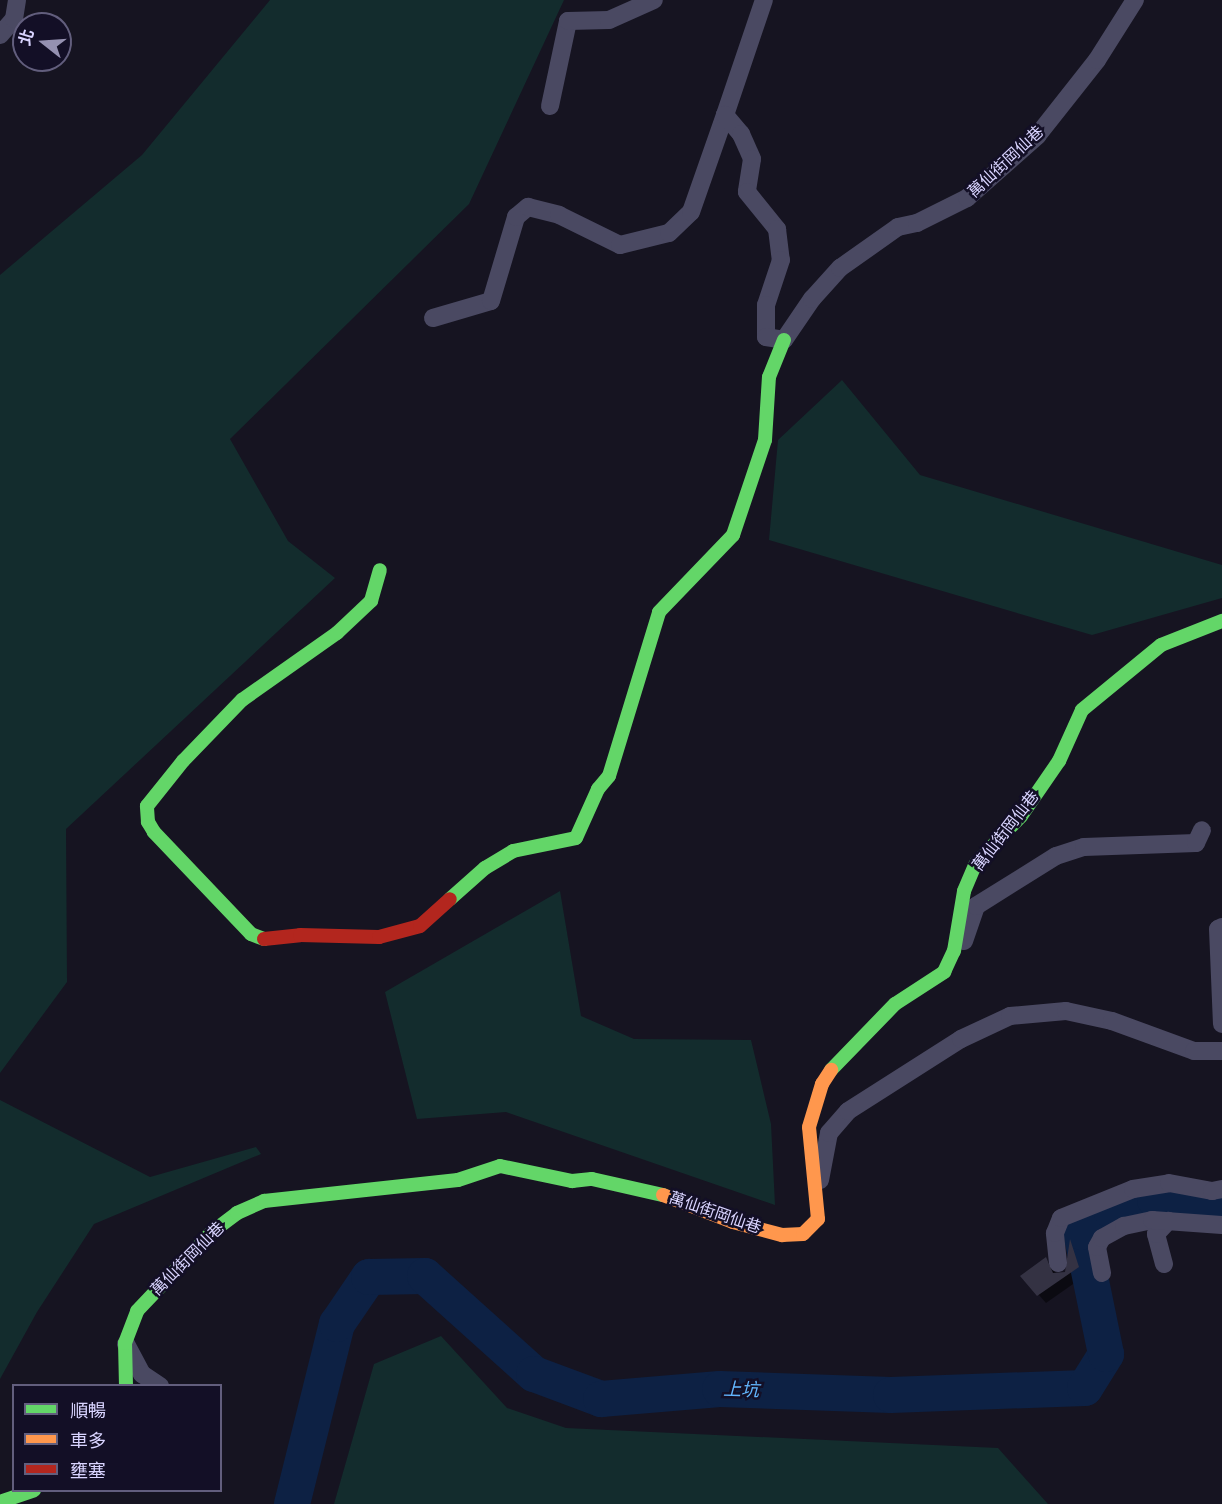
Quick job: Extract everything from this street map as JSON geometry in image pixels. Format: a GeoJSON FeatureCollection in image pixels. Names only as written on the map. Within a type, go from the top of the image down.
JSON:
{"type":"FeatureCollection","features":[{"type":"Feature","properties":{"kind":"street"},"geometry":{"type":"LineString","coordinates":[[0,35],[14,19],[17,0]]}},
{"type":"Feature","properties":{"kind":"street"},"geometry":{"type":"LineString","coordinates":[[550,106],[568,21],[609,20],[654,0]]}},
{"type":"Feature","properties":{"kind":"street"},"geometry":{"type":"LineString","coordinates":[[433,318],[491,301],[516,217],[528,207],[559,215],[620,245],[669,233],[691,212],[764,0]]}},
{"type":"Feature","properties":{"kind":"street","name":"萬仙街岡仙巷"},"geometry":{"type":"LineString","coordinates":[[784,340],[812,299],[840,268],[898,227],[917,223],[967,198],[1036,136],[1097,60],[1135,0]]}},
{"type":"Feature","properties":{"kind":"street"},"geometry":{"type":"LineString","coordinates":[[380,570],[371,601],[337,633],[242,700],[183,762],[147,807],[148,822],[154,832],[250,934],[270,940],[300,935],[379,937],[420,926],[485,868],[513,851],[576,838],[598,789],[609,776],[659,612],[733,535],[765,440],[769,376],[784,340],[766,337],[766,304],[781,260],[777,229],[747,192],[753,159],[741,134],[725,115]]}},
{"type":"Feature","properties":{"kind":"street","name":"萬仙街岡仙巷"},"geometry":{"type":"LineString","coordinates":[[126,1384],[125,1343],[136,1311],[204,1240],[237,1213],[264,1201],[458,1180],[500,1166],[572,1181],[592,1179],[650,1190],[733,1222],[782,1235],[803,1234],[818,1219],[809,1127],[822,1084],[836,1063],[895,1004],[944,972],[954,951],[964,891],[976,863],[1021,816],[1059,761],[1082,710],[1161,645],[1222,621]]}},
{"type":"Feature","properties":{"kind":"street"},"geometry":{"type":"LineString","coordinates":[[954,951],[963,944],[976,906],[1056,856],[1084,847],[1196,843],[1202,830]]}},
{"type":"Feature","properties":{"kind":"street"},"geometry":{"type":"LineString","coordinates":[[1222,927],[1218,929],[1222,1024]]}},
{"type":"Feature","properties":{"kind":"street"},"geometry":{"type":"LineString","coordinates":[[817,1193],[829,1133],[848,1111],[962,1039],[1010,1016],[1066,1011],[1112,1021],[1194,1051],[1222,1051]]}},
{"type":"Feature","properties":{"kind":"street"},"geometry":{"type":"LineString","coordinates":[[1059,1263],[1055,1233],[1061,1218],[1133,1189],[1169,1183],[1212,1191],[1222,1189]]}},
{"type":"Feature","properties":{"kind":"street"},"geometry":{"type":"LineString","coordinates":[[1102,1274],[1097,1248],[1102,1238],[1124,1226],[1168,1221],[1222,1225]]}},
{"type":"Feature","properties":{"kind":"street"},"geometry":{"type":"LineString","coordinates":[[1164,1264],[1156,1234],[1168,1221]]}},
{"type":"Feature","properties":{"kind":"street"},"geometry":{"type":"LineString","coordinates":[[125,1343],[142,1374],[157,1384]]}},
{"type":"Feature","properties":{"kind":"street"},"geometry":{"type":"LineString","coordinates":[[0,1502],[31,1492]]}},
{"type":"Feature","properties":{"kind":"green space"},"geometry":{"type":"Polygon","coordinates":[[[270,0],[564,0],[469,204],[230,439],[288,541],[335,578],[66,829],[67,982],[0,1073],[0,275],[142,155],[270,0]]]}},
{"type":"Feature","properties":{"kind":"green space"},"geometry":{"type":"Polygon","coordinates":[[[842,380],[920,475],[1222,565],[1222,598],[1092,635],[769,540],[778,440],[842,380]]]}},
{"type":"Feature","properties":{"kind":"green space"},"geometry":{"type":"Polygon","coordinates":[[[560,891],[581,1016],[634,1039],[751,1040],[771,1124],[775,1205],[506,1112],[417,1119],[385,992],[560,891]]]}},
{"type":"Feature","properties":{"kind":"green space"},"geometry":{"type":"Polygon","coordinates":[[[0,1100],[150,1177],[256,1147],[261,1154],[94,1224],[37,1312],[0,1379],[0,1100]]]}},
{"type":"Feature","properties":{"kind":"green space"},"geometry":{"type":"Polygon","coordinates":[[[441,1336],[507,1408],[566,1428],[998,1448],[1048,1504],[334,1504],[374,1364],[441,1336]]]}},
{"type":"Feature","properties":{"kind":"building"},"geometry":{"type":"Polygon","coordinates":[[[1070,1239],[1079,1267],[1037,1296],[1020,1276],[1046,1257],[1053,1273],[1065,1272],[1070,1239]]]}},
{"type":"Feature","properties":{"kind":"waterway","name":"上坑"},"geometry":{"type":"LineString","coordinates":[[292,1504],[337,1324],[369,1277],[425,1276],[534,1374],[601,1399],[720,1389],[891,1395],[1085,1388],[1106,1354],[1081,1232],[1111,1210],[1155,1200],[1222,1205]]}},
{"type":"Feature","properties":{"kind":"traffic: fast"},"geometry":{"type":"LineString","coordinates":[[450,899],[485,868],[513,851],[576,838],[598,789],[609,776],[659,612],[733,535],[765,440],[769,377],[784,340]]}},
{"type":"Feature","properties":{"kind":"traffic: fast"},"geometry":{"type":"LineString","coordinates":[[264,939],[251,934],[154,832],[148,822],[147,806],[183,761],[242,700],[337,633],[371,601],[380,570]]}},
{"type":"Feature","properties":{"kind":"traffic: fast"},"geometry":{"type":"LineString","coordinates":[[831,1070],[895,1004],[944,972],[954,951],[964,891],[976,863],[1021,816],[1059,761],[1082,710],[1161,645],[1222,621]]}},
{"type":"Feature","properties":{"kind":"traffic: fast"},"geometry":{"type":"LineString","coordinates":[[126,1384],[125,1343],[137,1311],[212,1232],[237,1213],[264,1201],[458,1180],[500,1166],[572,1181],[592,1179],[663,1195]]}},
{"type":"Feature","properties":{"kind":"traffic: fast"},"geometry":{"type":"LineString","coordinates":[[0,1502],[28,1492]]}},
{"type":"Feature","properties":{"kind":"traffic: slow"},"geometry":{"type":"LineString","coordinates":[[663,1195],[733,1222],[782,1235],[803,1234],[818,1219],[809,1127],[822,1084],[831,1070]]}},
{"type":"Feature","properties":{"kind":"traffic: jam"},"geometry":{"type":"LineString","coordinates":[[264,939],[300,935],[379,937],[420,926],[450,899]]}}]}
